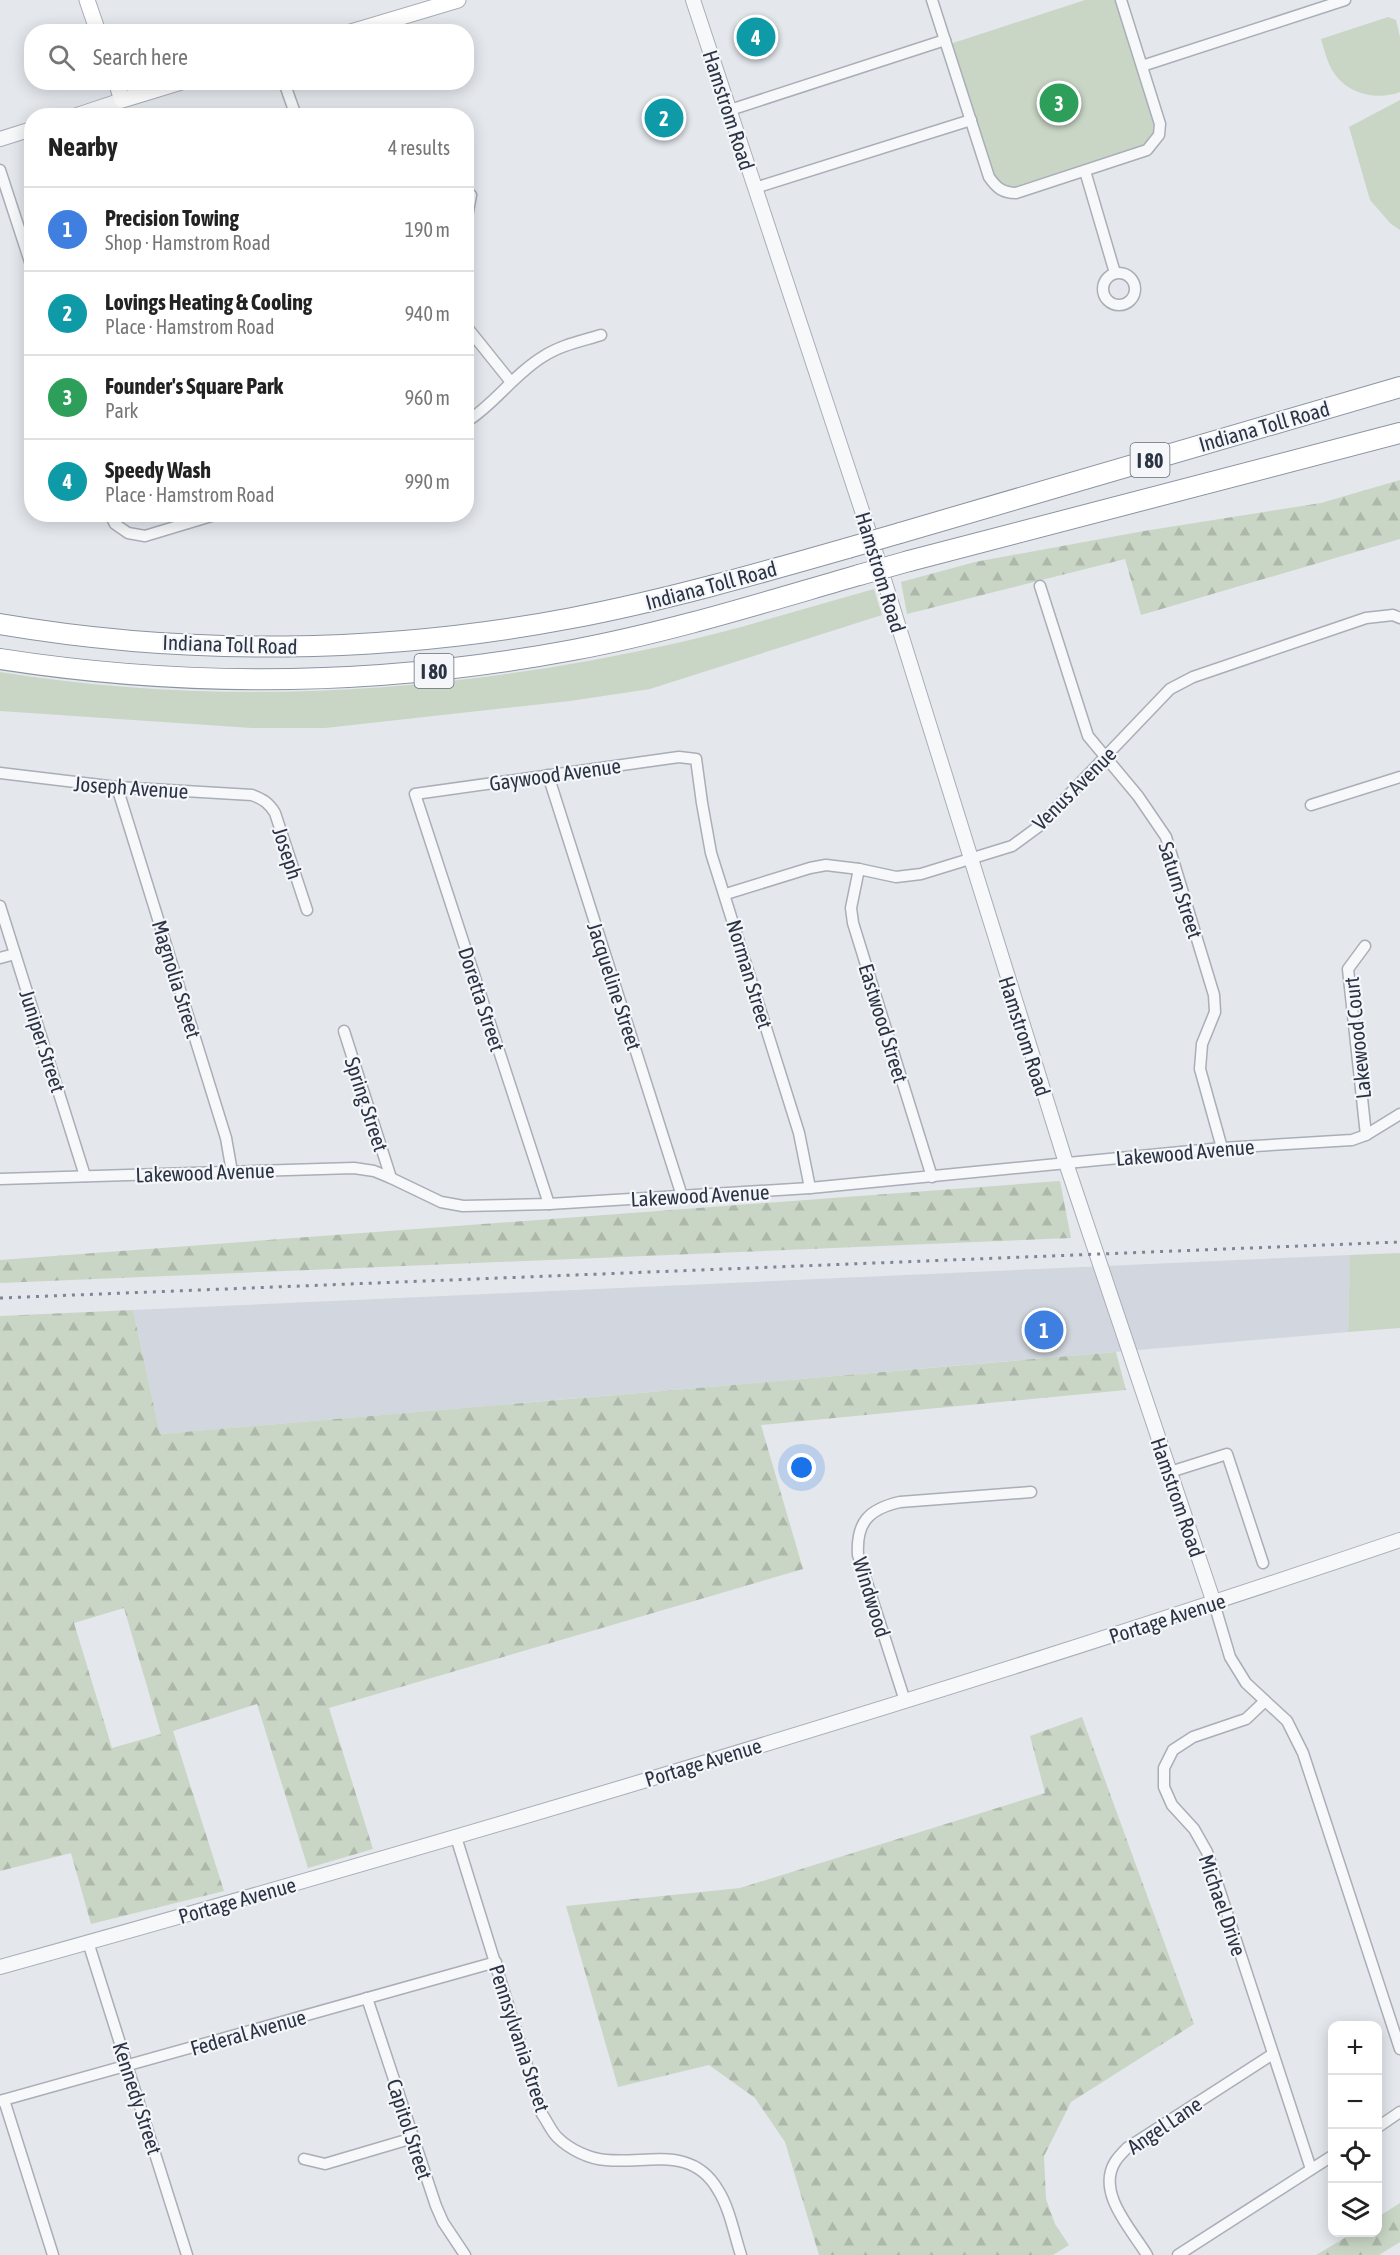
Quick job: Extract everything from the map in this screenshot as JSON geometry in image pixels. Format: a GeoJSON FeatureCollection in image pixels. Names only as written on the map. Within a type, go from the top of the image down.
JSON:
{"type":"FeatureCollection","features":[{"type":"Feature","properties":{"kind":"highway","name":"Indiana Toll Road"},"geometry":{"type":"LineString","coordinates":[[0,624],[112,639],[186,644],[311,646],[437,638],[571,618],[654,601],[848,548],[1400,387]]}},
{"type":"Feature","properties":{"kind":"highway","name":"Indiana Toll Road"},"geometry":{"type":"LineString","coordinates":[[0,659],[91,671],[254,681],[382,676],[510,661],[576,649],[705,619],[909,561],[1400,433]]}},
{"type":"Feature","properties":{"kind":"main road"},"geometry":{"type":"LineString","coordinates":[[87,0],[95,24]]}},
{"type":"Feature","properties":{"kind":"main road"},"geometry":{"type":"LineString","coordinates":[[378,24],[458,0]]}},
{"type":"Feature","properties":{"kind":"main road"},"geometry":{"type":"LineString","coordinates":[[119,90],[122,100],[155,90]]}},
{"type":"Feature","properties":{"kind":"street","name":"Hamstrom Road"},"geometry":{"type":"LineString","coordinates":[[693,0],[871,538],[969,859],[1066,1163],[1214,1603],[1230,1657],[1245,1683],[1287,1721],[1303,1753],[1400,2049]]}},
{"type":"Feature","properties":{"kind":"street"},"geometry":{"type":"LineString","coordinates":[[932,0],[989,177],[997,188],[1007,193],[1016,193],[1148,150],[1159,135],[1160,124],[1121,0]]}},
{"type":"Feature","properties":{"kind":"street"},"geometry":{"type":"LineString","coordinates":[[1142,66],[1345,0]]}},
{"type":"Feature","properties":{"kind":"street"},"geometry":{"type":"LineString","coordinates":[[730,111],[945,40]]}},
{"type":"Feature","properties":{"kind":"street"},"geometry":{"type":"LineString","coordinates":[[288,90],[293,108]]}},
{"type":"Feature","properties":{"kind":"street"},"geometry":{"type":"LineString","coordinates":[[98,108],[122,100]]}},
{"type":"Feature","properties":{"kind":"street"},"geometry":{"type":"LineString","coordinates":[[755,188],[971,120]]}},
{"type":"Feature","properties":{"kind":"street"},"geometry":{"type":"LineString","coordinates":[[0,139],[24,132]]}},
{"type":"Feature","properties":{"kind":"street"},"geometry":{"type":"LineString","coordinates":[[0,170],[24,244]]}},
{"type":"Feature","properties":{"kind":"street"},"geometry":{"type":"LineString","coordinates":[[1085,171],[1115,273]]}},
{"type":"Feature","properties":{"kind":"street"},"geometry":{"type":"LineString","coordinates":[[474,417],[530,365],[555,350],[601,335]]}},
{"type":"Feature","properties":{"kind":"street"},"geometry":{"type":"LineString","coordinates":[[474,336],[511,382]]}},
{"type":"Feature","properties":{"kind":"street"},"geometry":{"type":"LineString","coordinates":[[114,522],[128,533],[144,536],[191,522]]}},
{"type":"Feature","properties":{"kind":"street","name":"Saturn Street"},"geometry":{"type":"LineString","coordinates":[[1040,586],[1088,736],[1138,796],[1166,837],[1210,984],[1215,1012],[1202,1044],[1200,1069],[1222,1148]]}},
{"type":"Feature","properties":{"kind":"street","name":"Venus Avenue"},"geometry":{"type":"LineString","coordinates":[[726,894],[826,865],[896,877],[909,876],[1012,846],[1038,827],[1170,689],[1193,677],[1365,618],[1393,615],[1400,618]]}},
{"type":"Feature","properties":{"kind":"street","name":"Gaywood Avenue"},"geometry":{"type":"LineString","coordinates":[[415,794],[679,757],[696,759]]}},
{"type":"Feature","properties":{"kind":"street","name":"Norman Street"},"geometry":{"type":"LineString","coordinates":[[696,759],[711,853],[726,894],[799,1133],[810,1188]]}},
{"type":"Feature","properties":{"kind":"street","name":"Joseph Avenue"},"geometry":{"type":"LineString","coordinates":[[0,773],[117,787],[252,795],[263,799]]}},
{"type":"Feature","properties":{"kind":"street","name":"Jacqueline Street"},"geometry":{"type":"LineString","coordinates":[[548,775],[682,1196]]}},
{"type":"Feature","properties":{"kind":"street"},"geometry":{"type":"LineString","coordinates":[[1311,805],[1400,777]]}},
{"type":"Feature","properties":{"kind":"street","name":"Magnolia Street"},"geometry":{"type":"LineString","coordinates":[[117,787],[226,1138],[232,1172]]}},
{"type":"Feature","properties":{"kind":"street","name":"Doretta Street"},"geometry":{"type":"LineString","coordinates":[[415,794],[549,1204]]}},
{"type":"Feature","properties":{"kind":"street","name":"Joseph"},"geometry":{"type":"LineString","coordinates":[[263,799],[275,813],[307,910]]}},
{"type":"Feature","properties":{"kind":"street","name":"Eastwood Street"},"geometry":{"type":"LineString","coordinates":[[859,869],[852,902],[853,923],[932,1177]]}},
{"type":"Feature","properties":{"kind":"street","name":"Juniper Street"},"geometry":{"type":"LineString","coordinates":[[0,906],[85,1176]]}},
{"type":"Feature","properties":{"kind":"street","name":"Lakewood Court"},"geometry":{"type":"LineString","coordinates":[[1365,946],[1348,969],[1366,1135]]}},
{"type":"Feature","properties":{"kind":"street"},"geometry":{"type":"LineString","coordinates":[[0,958],[15,954]]}},
{"type":"Feature","properties":{"kind":"street","name":"Spring Street"},"geometry":{"type":"LineString","coordinates":[[344,1030],[391,1178]]}},
{"type":"Feature","properties":{"kind":"street","name":"Lakewood Avenue"},"geometry":{"type":"LineString","coordinates":[[0,1179],[354,1168],[374,1171],[441,1202],[462,1206],[549,1204],[810,1188],[1222,1148],[1352,1140],[1366,1135],[1400,1114]]}},
{"type":"Feature","properties":{"kind":"street"},"geometry":{"type":"LineString","coordinates":[[1170,1472],[1227,1454],[1263,1563]]}},
{"type":"Feature","properties":{"kind":"street","name":"Windwood"},"geometry":{"type":"LineString","coordinates":[[905,1701],[858,1555],[857,1540],[861,1527],[869,1515],[883,1506],[900,1502],[1031,1492]]}},
{"type":"Feature","properties":{"kind":"street","name":"Portage Avenue"},"geometry":{"type":"LineString","coordinates":[[0,1967],[456,1837],[905,1701],[1214,1603],[1400,1540]]}},
{"type":"Feature","properties":{"kind":"street","name":"Michael Drive"},"geometry":{"type":"LineString","coordinates":[[1265,1701],[1246,1719],[1192,1737],[1173,1750],[1164,1768],[1164,1787],[1172,1804],[1194,1829],[1207,1852],[1311,2169]]}},
{"type":"Feature","properties":{"kind":"street","name":"Pennsylvania Street"},"geometry":{"type":"LineString","coordinates":[[456,1837],[542,2114],[556,2137],[579,2153],[605,2160],[664,2159],[691,2163],[706,2174],[718,2188],[725,2202],[741,2255]]}},
{"type":"Feature","properties":{"kind":"street","name":"Kennedy Street"},"geometry":{"type":"LineString","coordinates":[[88,1942],[187,2255]]}},
{"type":"Feature","properties":{"kind":"street","name":"Federal Avenue"},"geometry":{"type":"LineString","coordinates":[[2,2101],[496,1962]]}},
{"type":"Feature","properties":{"kind":"street","name":"Capitol Street"},"geometry":{"type":"LineString","coordinates":[[367,1998],[436,2206],[449,2232],[465,2255]]}},
{"type":"Feature","properties":{"kind":"street","name":"Angel Lane"},"geometry":{"type":"LineString","coordinates":[[1147,2255],[1112,2199],[1109,2181],[1114,2163],[1127,2148],[1273,2054]]}},
{"type":"Feature","properties":{"kind":"street"},"geometry":{"type":"LineString","coordinates":[[2,2101],[53,2255]]}},
{"type":"Feature","properties":{"kind":"street"},"geometry":{"type":"LineString","coordinates":[[1382,2124],[1400,2112]]}},
{"type":"Feature","properties":{"kind":"street"},"geometry":{"type":"LineString","coordinates":[[304,2159],[325,2164],[413,2138]]}},
{"type":"Feature","properties":{"kind":"street"},"geometry":{"type":"LineString","coordinates":[[1178,2255],[1328,2158]]}},
{"type":"Feature","properties":{"kind":"shaded area"},"geometry":{"type":"Polygon","coordinates":[[[1350,1255],[1348,1332],[160,1434],[133,1310],[1350,1255]]]}},
{"type":"Feature","properties":{"kind":"green space"},"geometry":{"type":"Polygon","coordinates":[[[1085,0],[1121,0],[1160,124],[1153,144],[1016,193],[997,188],[947,45],[1085,0]]]}},
{"type":"Feature","properties":{"kind":"green space"},"geometry":{"type":"Polygon","coordinates":[[[1388,17],[1396,20],[1400,37],[1400,92],[1380,96],[1351,88],[1335,75],[1321,39],[1388,17]]]}},
{"type":"Feature","properties":{"kind":"green space"},"geometry":{"type":"Polygon","coordinates":[[[1400,100],[1400,230],[1391,224],[1370,200],[1349,127],[1400,100]]]}},
{"type":"Feature","properties":{"kind":"green space"},"geometry":{"type":"Polygon","coordinates":[[[1400,480],[1400,539],[1141,615],[1125,559],[907,614],[901,582],[975,562],[1144,531],[1321,503],[1400,480]]]}},
{"type":"Feature","properties":{"kind":"green space"},"geometry":{"type":"Polygon","coordinates":[[[874,589],[882,615],[650,689],[570,701],[325,728],[252,728],[0,711],[0,672],[83,683],[167,690],[251,692],[335,690],[419,684],[502,675],[668,645],[745,626],[874,589]]]}},
{"type":"Feature","properties":{"kind":"green space"},"geometry":{"type":"Polygon","coordinates":[[[1060,1181],[1071,1238],[0,1283],[0,1260],[1060,1181]]]}},
{"type":"Feature","properties":{"kind":"green space"},"geometry":{"type":"Polygon","coordinates":[[[1400,1253],[1400,1328],[1348,1332],[1350,1255],[1400,1253]]]}},
{"type":"Feature","properties":{"kind":"green space"},"geometry":{"type":"Polygon","coordinates":[[[133,1310],[160,1434],[1116,1352],[1126,1390],[761,1425],[803,1569],[329,1708],[373,1849],[308,1868],[257,1704],[173,1731],[224,1891],[91,1924],[71,1853],[0,1871],[0,1316],[133,1310]],[[124,1608],[74,1623],[112,1748],[161,1734],[124,1608]]]}},
{"type":"Feature","properties":{"kind":"green space"},"geometry":{"type":"Polygon","coordinates":[[[1082,1717],[1194,2024],[1071,2102],[1044,2156],[1046,2199],[1055,2224],[1069,2245],[1053,2255],[819,2255],[785,2142],[755,2098],[709,2065],[618,2087],[566,1906],[740,1888],[1045,1793],[1030,1736],[1082,1717]]]}},
{"type":"Feature","properties":{"kind":"green space"},"geometry":{"type":"Polygon","coordinates":[[[1400,2203],[1400,2242],[1379,2255],[1316,2255],[1346,2237],[1382,2237],[1382,2214],[1400,2203]]]}},
{"type":"Feature","properties":{"kind":"railway"},"geometry":{"type":"LineString","coordinates":[[0,1298],[1400,1242]]}},
{"type":"Feature","properties":{"kind":"place","name":"Speedy Wash"},"geometry":{"type":"Point","coordinates":[756,37]}},
{"type":"Feature","properties":{"kind":"place","name":"Founder's Square Park"},"geometry":{"type":"Point","coordinates":[1059,103]}},
{"type":"Feature","properties":{"kind":"place","name":"Lovings Heating & Cooling"},"geometry":{"type":"Point","coordinates":[664,118]}},
{"type":"Feature","properties":{"kind":"place","name":"Precision Towing"},"geometry":{"type":"Point","coordinates":[1044,1330]}}]}
